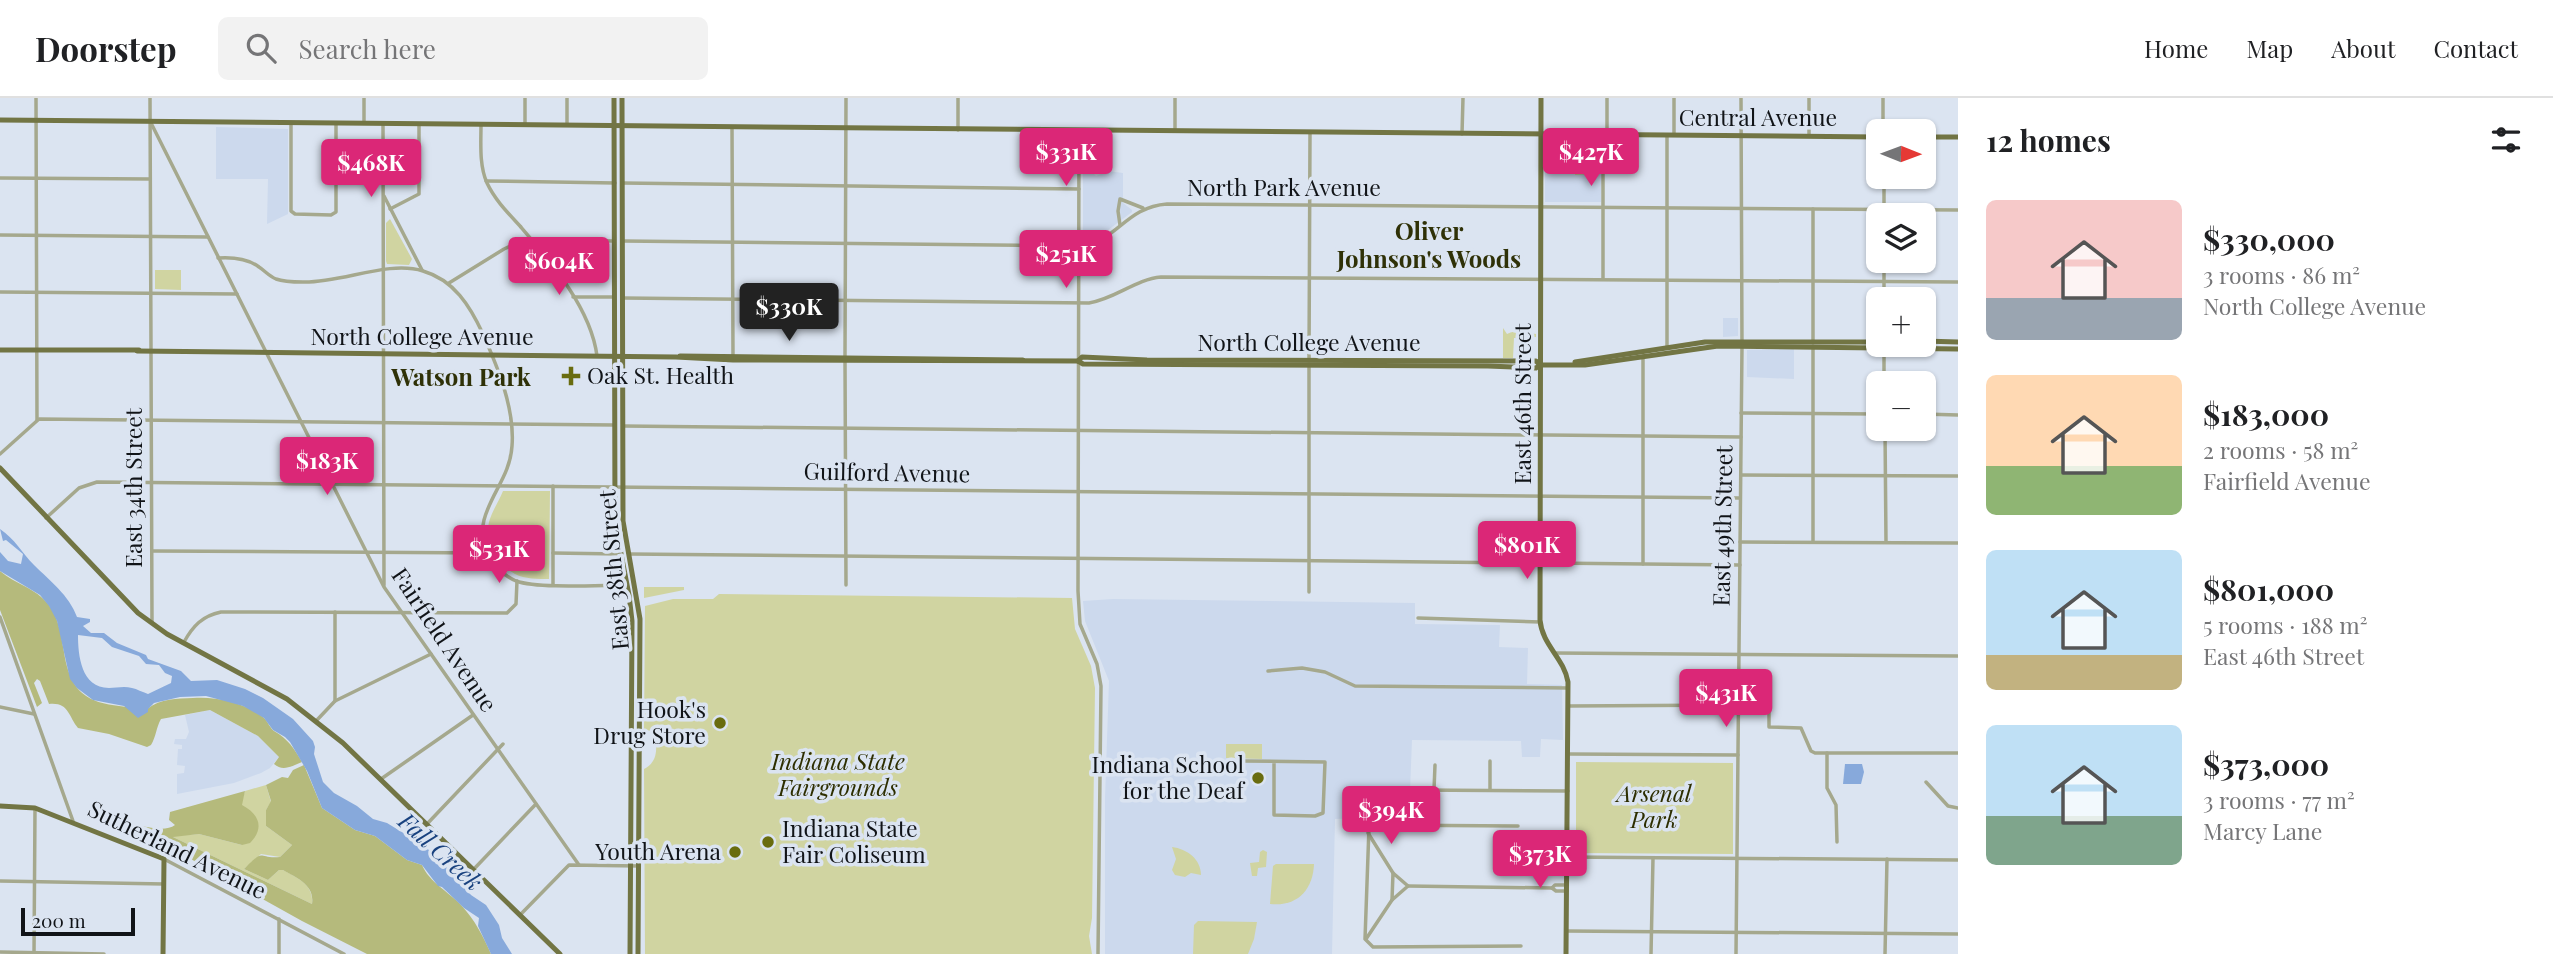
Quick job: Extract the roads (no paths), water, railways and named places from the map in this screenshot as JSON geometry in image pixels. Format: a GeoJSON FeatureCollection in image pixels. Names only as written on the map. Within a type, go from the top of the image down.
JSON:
{"type":"FeatureCollection","features":[{"type":"Feature","properties":{"kind":"main road","name":"East 38th Street"},"geometry":{"type":"LineString","coordinates":[[614,98],[615,528],[632,621],[630,954]]}},
{"type":"Feature","properties":{"kind":"main road","name":"East 38th Street"},"geometry":{"type":"LineString","coordinates":[[622,98],[624,526],[640,612],[638,954]]}},
{"type":"Feature","properties":{"kind":"main road","name":"East 46th Street"},"geometry":{"type":"LineString","coordinates":[[1541,98],[1540,622],[1544,638],[1567,674],[1569,754],[1566,954]]}},
{"type":"Feature","properties":{"kind":"main road","name":"Central Avenue"},"geometry":{"type":"LineString","coordinates":[[0,120],[1866,137]]}},
{"type":"Feature","properties":{"kind":"main road"},"geometry":{"type":"LineString","coordinates":[[1936,137],[1958,137]]}},
{"type":"Feature","properties":{"kind":"main road"},"geometry":{"type":"LineString","coordinates":[[1936,341],[1958,341]]}},
{"type":"Feature","properties":{"kind":"main road","name":"North College Avenue"},"geometry":{"type":"LineString","coordinates":[[1813,344],[1866,342]]}},
{"type":"Feature","properties":{"kind":"main road","name":"North College Avenue"},"geometry":{"type":"LineString","coordinates":[[1565,364],[1667,347],[1742,343],[1866,346]]}},
{"type":"Feature","properties":{"kind":"main road","name":"North College Avenue"},"geometry":{"type":"LineString","coordinates":[[0,349],[623,356],[733,360],[1078,361],[1082,357],[1536,368],[1541,365],[1585,365],[1742,343]]}},
{"type":"Feature","properties":{"kind":"main road","name":"North College Avenue"},"geometry":{"type":"LineString","coordinates":[[1936,348],[1958,349]]}},
{"type":"Feature","properties":{"kind":"main road","name":"North College Avenue"},"geometry":{"type":"LineString","coordinates":[[677,357],[687,354],[845,359]]}},
{"type":"Feature","properties":{"kind":"main road"},"geometry":{"type":"LineString","coordinates":[[0,468],[119,596],[152,624],[280,694],[317,720],[560,954]]}},
{"type":"Feature","properties":{"kind":"main road"},"geometry":{"type":"LineString","coordinates":[[0,806],[35,808],[73,821]]}},
{"type":"Feature","properties":{"kind":"main road","name":"Sutherland Avenue"},"geometry":{"type":"LineString","coordinates":[[73,821],[164,859]]}},
{"type":"Feature","properties":{"kind":"main road"},"geometry":{"type":"LineString","coordinates":[[163,954],[164,859]]}},
{"type":"Feature","properties":{"kind":"street"},"geometry":{"type":"LineString","coordinates":[[36,98],[37,420]]}},
{"type":"Feature","properties":{"kind":"street","name":"East 34th Street"},"geometry":{"type":"LineString","coordinates":[[150,98],[152,624]]}},
{"type":"Feature","properties":{"kind":"street"},"geometry":{"type":"LineString","coordinates":[[364,98],[364,123]]}},
{"type":"Feature","properties":{"kind":"street"},"geometry":{"type":"LineString","coordinates":[[525,98],[525,125]]}},
{"type":"Feature","properties":{"kind":"street"},"geometry":{"type":"LineString","coordinates":[[567,98],[567,125]]}},
{"type":"Feature","properties":{"kind":"street"},"geometry":{"type":"LineString","coordinates":[[846,98],[846,585]]}},
{"type":"Feature","properties":{"kind":"street"},"geometry":{"type":"LineString","coordinates":[[958,98],[958,130]]}},
{"type":"Feature","properties":{"kind":"street"},"geometry":{"type":"LineString","coordinates":[[1175,98],[1175,132]]}},
{"type":"Feature","properties":{"kind":"street"},"geometry":{"type":"LineString","coordinates":[[1462,98],[1462,134]]}},
{"type":"Feature","properties":{"kind":"street"},"geometry":{"type":"LineString","coordinates":[[1603,280],[1603,139],[1607,135],[1607,98]]}},
{"type":"Feature","properties":{"kind":"street"},"geometry":{"type":"LineString","coordinates":[[1674,98],[1674,135]]}},
{"type":"Feature","properties":{"kind":"street","name":"East 49th Street"},"geometry":{"type":"LineString","coordinates":[[1736,954],[1742,343],[1741,98]]}},
{"type":"Feature","properties":{"kind":"street"},"geometry":{"type":"LineString","coordinates":[[1809,98],[1809,136]]}},
{"type":"Feature","properties":{"kind":"street"},"geometry":{"type":"LineString","coordinates":[[1883,98],[1883,119]]}},
{"type":"Feature","properties":{"kind":"street","name":"Fairfield Avenue"},"geometry":{"type":"LineString","coordinates":[[150,121],[384,587],[579,865]]}},
{"type":"Feature","properties":{"kind":"street"},"geometry":{"type":"LineString","coordinates":[[291,123],[291,210],[295,214],[314,215],[333,215],[336,212],[336,123]]}},
{"type":"Feature","properties":{"kind":"street"},"geometry":{"type":"LineString","coordinates":[[383,124],[384,587]]}},
{"type":"Feature","properties":{"kind":"street"},"geometry":{"type":"LineString","coordinates":[[390,209],[419,194],[419,124]]}},
{"type":"Feature","properties":{"kind":"street"},"geometry":{"type":"LineString","coordinates":[[481,124],[482,165],[486,181],[497,200],[552,265],[573,297],[590,331],[597,356]]}},
{"type":"Feature","properties":{"kind":"street"},"geometry":{"type":"LineString","coordinates":[[732,127],[733,355]]}},
{"type":"Feature","properties":{"kind":"street"},"geometry":{"type":"LineString","coordinates":[[1079,131],[1079,621],[1097,664],[1101,686],[1098,954]]}},
{"type":"Feature","properties":{"kind":"street"},"geometry":{"type":"LineString","coordinates":[[1309,592],[1310,133]]}},
{"type":"Feature","properties":{"kind":"street"},"geometry":{"type":"LineString","coordinates":[[1667,135],[1667,347]]}},
{"type":"Feature","properties":{"kind":"street"},"geometry":{"type":"LineString","coordinates":[[0,178],[150,179]]}},
{"type":"Feature","properties":{"kind":"street"},"geometry":{"type":"LineString","coordinates":[[486,181],[1079,189]]}},
{"type":"Feature","properties":{"kind":"street"},"geometry":{"type":"LineString","coordinates":[[383,194],[422,270]]}},
{"type":"Feature","properties":{"kind":"street","name":"North Park Avenue"},"geometry":{"type":"LineString","coordinates":[[1120,225],[1119,201],[1123,200],[1143,208],[1164,204],[1866,209]]}},
{"type":"Feature","properties":{"kind":"street"},"geometry":{"type":"LineString","coordinates":[[623,241],[1079,246],[1096,243],[1143,208]]}},
{"type":"Feature","properties":{"kind":"street"},"geometry":{"type":"LineString","coordinates":[[1813,209],[1813,542]]}},
{"type":"Feature","properties":{"kind":"street","name":"North Park Avenue"},"geometry":{"type":"LineString","coordinates":[[1936,210],[1958,210]]}},
{"type":"Feature","properties":{"kind":"street"},"geometry":{"type":"LineString","coordinates":[[0,235],[208,237]]}},
{"type":"Feature","properties":{"kind":"street"},"geometry":{"type":"LineString","coordinates":[[449,283],[509,247],[531,239],[614,241]]}},
{"type":"Feature","properties":{"kind":"street"},"geometry":{"type":"LineString","coordinates":[[218,258],[245,260],[275,278],[299,282],[336,280],[399,268],[422,270],[449,283],[471,312],[491,355],[504,390],[511,424],[511,460],[484,521],[483,536],[488,553],[501,571],[517,581],[552,585],[627,585]]}},
{"type":"Feature","properties":{"kind":"street"},"geometry":{"type":"LineString","coordinates":[[1884,273],[1884,287]]}},
{"type":"Feature","properties":{"kind":"street"},"geometry":{"type":"LineString","coordinates":[[623,298],[1078,303],[1104,300],[1156,277],[1958,282]]}},
{"type":"Feature","properties":{"kind":"street"},"geometry":{"type":"LineString","coordinates":[[0,292],[237,294]]}},
{"type":"Feature","properties":{"kind":"street"},"geometry":{"type":"LineString","coordinates":[[573,297],[614,298]]}},
{"type":"Feature","properties":{"kind":"street"},"geometry":{"type":"LineString","coordinates":[[1643,356],[1643,564]]}},
{"type":"Feature","properties":{"kind":"street"},"geometry":{"type":"LineString","coordinates":[[1741,413],[1866,414]]}},
{"type":"Feature","properties":{"kind":"street"},"geometry":{"type":"LineString","coordinates":[[1936,414],[1958,415]]}},
{"type":"Feature","properties":{"kind":"street"},"geometry":{"type":"LineString","coordinates":[[0,454],[37,420],[615,425]]}},
{"type":"Feature","properties":{"kind":"street"},"geometry":{"type":"LineString","coordinates":[[623,426],[1741,437]]}},
{"type":"Feature","properties":{"kind":"street"},"geometry":{"type":"LineString","coordinates":[[1885,441],[1886,543]]}},
{"type":"Feature","properties":{"kind":"street"},"geometry":{"type":"LineString","coordinates":[[1741,475],[1958,476]]}},
{"type":"Feature","properties":{"kind":"street","name":"Guilford Avenue"},"geometry":{"type":"LineString","coordinates":[[46,518],[76,491],[87,484],[97,482],[1740,498]]}},
{"type":"Feature","properties":{"kind":"street"},"geometry":{"type":"LineString","coordinates":[[552,585],[553,486]]}},
{"type":"Feature","properties":{"kind":"street"},"geometry":{"type":"LineString","coordinates":[[1740,542],[1958,543]]}},
{"type":"Feature","properties":{"kind":"street"},"geometry":{"type":"LineString","coordinates":[[152,551],[488,553]]}},
{"type":"Feature","properties":{"kind":"street"},"geometry":{"type":"LineString","coordinates":[[552,553],[619,554]]}},
{"type":"Feature","properties":{"kind":"street"},"geometry":{"type":"LineString","coordinates":[[628,554],[1740,565]]}},
{"type":"Feature","properties":{"kind":"street"},"geometry":{"type":"LineString","coordinates":[[183,643],[196,624],[217,613],[507,613],[516,602],[517,581]]}},
{"type":"Feature","properties":{"kind":"street"},"geometry":{"type":"LineString","coordinates":[[335,612],[335,701]]}},
{"type":"Feature","properties":{"kind":"street","name":"Sutherland Avenue"},"geometry":{"type":"LineString","coordinates":[[0,617],[73,821]]}},
{"type":"Feature","properties":{"kind":"street"},"geometry":{"type":"LineString","coordinates":[[1418,618],[1540,622]]}},
{"type":"Feature","properties":{"kind":"street"},"geometry":{"type":"LineString","coordinates":[[0,636],[7,637]]}},
{"type":"Feature","properties":{"kind":"street"},"geometry":{"type":"LineString","coordinates":[[1554,653],[1958,656]]}},
{"type":"Feature","properties":{"kind":"street"},"geometry":{"type":"LineString","coordinates":[[317,720],[335,701],[431,654]]}},
{"type":"Feature","properties":{"kind":"street"},"geometry":{"type":"LineString","coordinates":[[1268,671],[1291,667],[1314,670],[1336,676],[1355,686],[1568,688]]}},
{"type":"Feature","properties":{"kind":"street"},"geometry":{"type":"LineString","coordinates":[[1568,706],[1738,705]]}},
{"type":"Feature","properties":{"kind":"street"},"geometry":{"type":"LineString","coordinates":[[0,707],[34,714]]}},
{"type":"Feature","properties":{"kind":"street"},"geometry":{"type":"LineString","coordinates":[[1769,710],[1769,727],[1801,728],[1812,752],[1958,753]]}},
{"type":"Feature","properties":{"kind":"street"},"geometry":{"type":"LineString","coordinates":[[380,780],[473,715]]}},
{"type":"Feature","properties":{"kind":"street"},"geometry":{"type":"LineString","coordinates":[[426,825],[503,744]]}},
{"type":"Feature","properties":{"kind":"street"},"geometry":{"type":"LineString","coordinates":[[631,747],[640,747]]}},
{"type":"Feature","properties":{"kind":"street"},"geometry":{"type":"LineString","coordinates":[[1827,753],[1827,788],[1836,805],[1837,842]]}},
{"type":"Feature","properties":{"kind":"street"},"geometry":{"type":"LineString","coordinates":[[1569,754],[1738,755]]}},
{"type":"Feature","properties":{"kind":"street"},"geometry":{"type":"LineString","coordinates":[[1242,761],[1325,762],[1323,813],[1315,816],[1273,814],[1274,762]]}},
{"type":"Feature","properties":{"kind":"street"},"geometry":{"type":"LineString","coordinates":[[1490,761],[1490,790]]}},
{"type":"Feature","properties":{"kind":"street"},"geometry":{"type":"LineString","coordinates":[[1434,790],[1435,765]]}},
{"type":"Feature","properties":{"kind":"street"},"geometry":{"type":"LineString","coordinates":[[1926,782],[1948,806],[1958,808]]}},
{"type":"Feature","properties":{"kind":"street"},"geometry":{"type":"LineString","coordinates":[[1417,790],[1568,791]]}},
{"type":"Feature","properties":{"kind":"street"},"geometry":{"type":"LineString","coordinates":[[473,870],[536,804]]}},
{"type":"Feature","properties":{"kind":"street"},"geometry":{"type":"LineString","coordinates":[[34,953],[35,808]]}},
{"type":"Feature","properties":{"kind":"street"},"geometry":{"type":"LineString","coordinates":[[1518,826],[1369,827],[1365,939],[1373,947],[1521,946]]}},
{"type":"Feature","properties":{"kind":"street"},"geometry":{"type":"LineString","coordinates":[[1368,832],[1393,873],[1408,886],[1552,888],[1555,885],[1567,888]]}},
{"type":"Feature","properties":{"kind":"street"},"geometry":{"type":"LineString","coordinates":[[1567,857],[1958,860]]}},
{"type":"Feature","properties":{"kind":"street"},"geometry":{"type":"LineString","coordinates":[[1651,954],[1653,858]]}},
{"type":"Feature","properties":{"kind":"street","name":"Sutherland Avenue"},"geometry":{"type":"LineString","coordinates":[[164,859],[344,954]]}},
{"type":"Feature","properties":{"kind":"street"},"geometry":{"type":"LineString","coordinates":[[1885,954],[1887,859]]}},
{"type":"Feature","properties":{"kind":"street"},"geometry":{"type":"LineString","coordinates":[[520,915],[565,867],[639,866]]}},
{"type":"Feature","properties":{"kind":"street"},"geometry":{"type":"LineString","coordinates":[[1392,900],[1393,873]]}},
{"type":"Feature","properties":{"kind":"street"},"geometry":{"type":"LineString","coordinates":[[0,881],[164,884]]}},
{"type":"Feature","properties":{"kind":"street"},"geometry":{"type":"LineString","coordinates":[[1365,939],[1392,900],[1408,886]]}},
{"type":"Feature","properties":{"kind":"street"},"geometry":{"type":"LineString","coordinates":[[279,919],[279,954]]}},
{"type":"Feature","properties":{"kind":"street"},"geometry":{"type":"LineString","coordinates":[[1566,931],[1958,934]]}},
{"type":"Feature","properties":{"kind":"street"},"geometry":{"type":"LineString","coordinates":[[0,953],[104,954]]}},
{"type":"Feature","properties":{"kind":"water","name":"Fall Creek"},"geometry":{"type":"Polygon","coordinates":[[[0,529],[64,595],[77,617],[90,619],[90,622],[83,626],[91,633],[104,633],[117,643],[146,655],[148,659],[181,671],[191,681],[217,680],[245,689],[293,719],[313,741],[314,754],[323,782],[334,793],[373,819],[387,823],[423,845],[444,863],[471,895],[486,905],[499,925],[502,938],[512,954],[491,954],[478,926],[479,918],[438,886],[422,865],[407,860],[375,836],[355,830],[322,808],[307,771],[290,742],[273,730],[264,718],[243,706],[206,696],[180,697],[154,703],[148,712],[138,718],[124,706],[93,700],[77,688],[70,679],[57,621],[49,606],[40,595],[0,571],[0,552],[8,561],[21,564],[23,554],[6,540],[3,541],[0,529]],[[78,635],[80,661],[92,683],[100,687],[132,688],[148,694],[171,683],[172,676],[165,673],[159,665],[146,664],[139,656],[112,647],[102,638],[78,635]]]}},
{"type":"Feature","properties":{"kind":"water"},"geometry":{"type":"Polygon","coordinates":[[[1845,764],[1862,764],[1864,772],[1861,784],[1843,784],[1845,764]]]}},
{"type":"Feature","properties":{"kind":"place","name":"Oak St. Health"},"geometry":{"type":"Point","coordinates":[571,376]}},
{"type":"Feature","properties":{"kind":"place","name":"Hook's Drug Store"},"geometry":{"type":"Point","coordinates":[720,723]}},
{"type":"Feature","properties":{"kind":"place","name":"Indiana School for the Deaf"},"geometry":{"type":"Point","coordinates":[1258,778]}},
{"type":"Feature","properties":{"kind":"place","name":"Indiana State Fair Coliseum"},"geometry":{"type":"Point","coordinates":[768,842]}},
{"type":"Feature","properties":{"kind":"place","name":"Youth Arena"},"geometry":{"type":"Point","coordinates":[735,852]}},
{"type":"Feature","properties":{"kind":"district","name":"Oliver Johnson's Woods"},"geometry":{"type":"Point","coordinates":[1429,246]}},
{"type":"Feature","properties":{"kind":"district","name":"Watson Park"},"geometry":{"type":"Point","coordinates":[461,378]}},
{"type":"Feature","properties":{"kind":"park label","name":"Indiana State Fairgrounds"},"geometry":{"type":"Point","coordinates":[838,775]}},
{"type":"Feature","properties":{"kind":"park label","name":"Arsenal Park"},"geometry":{"type":"Point","coordinates":[1654,807]}}]}
